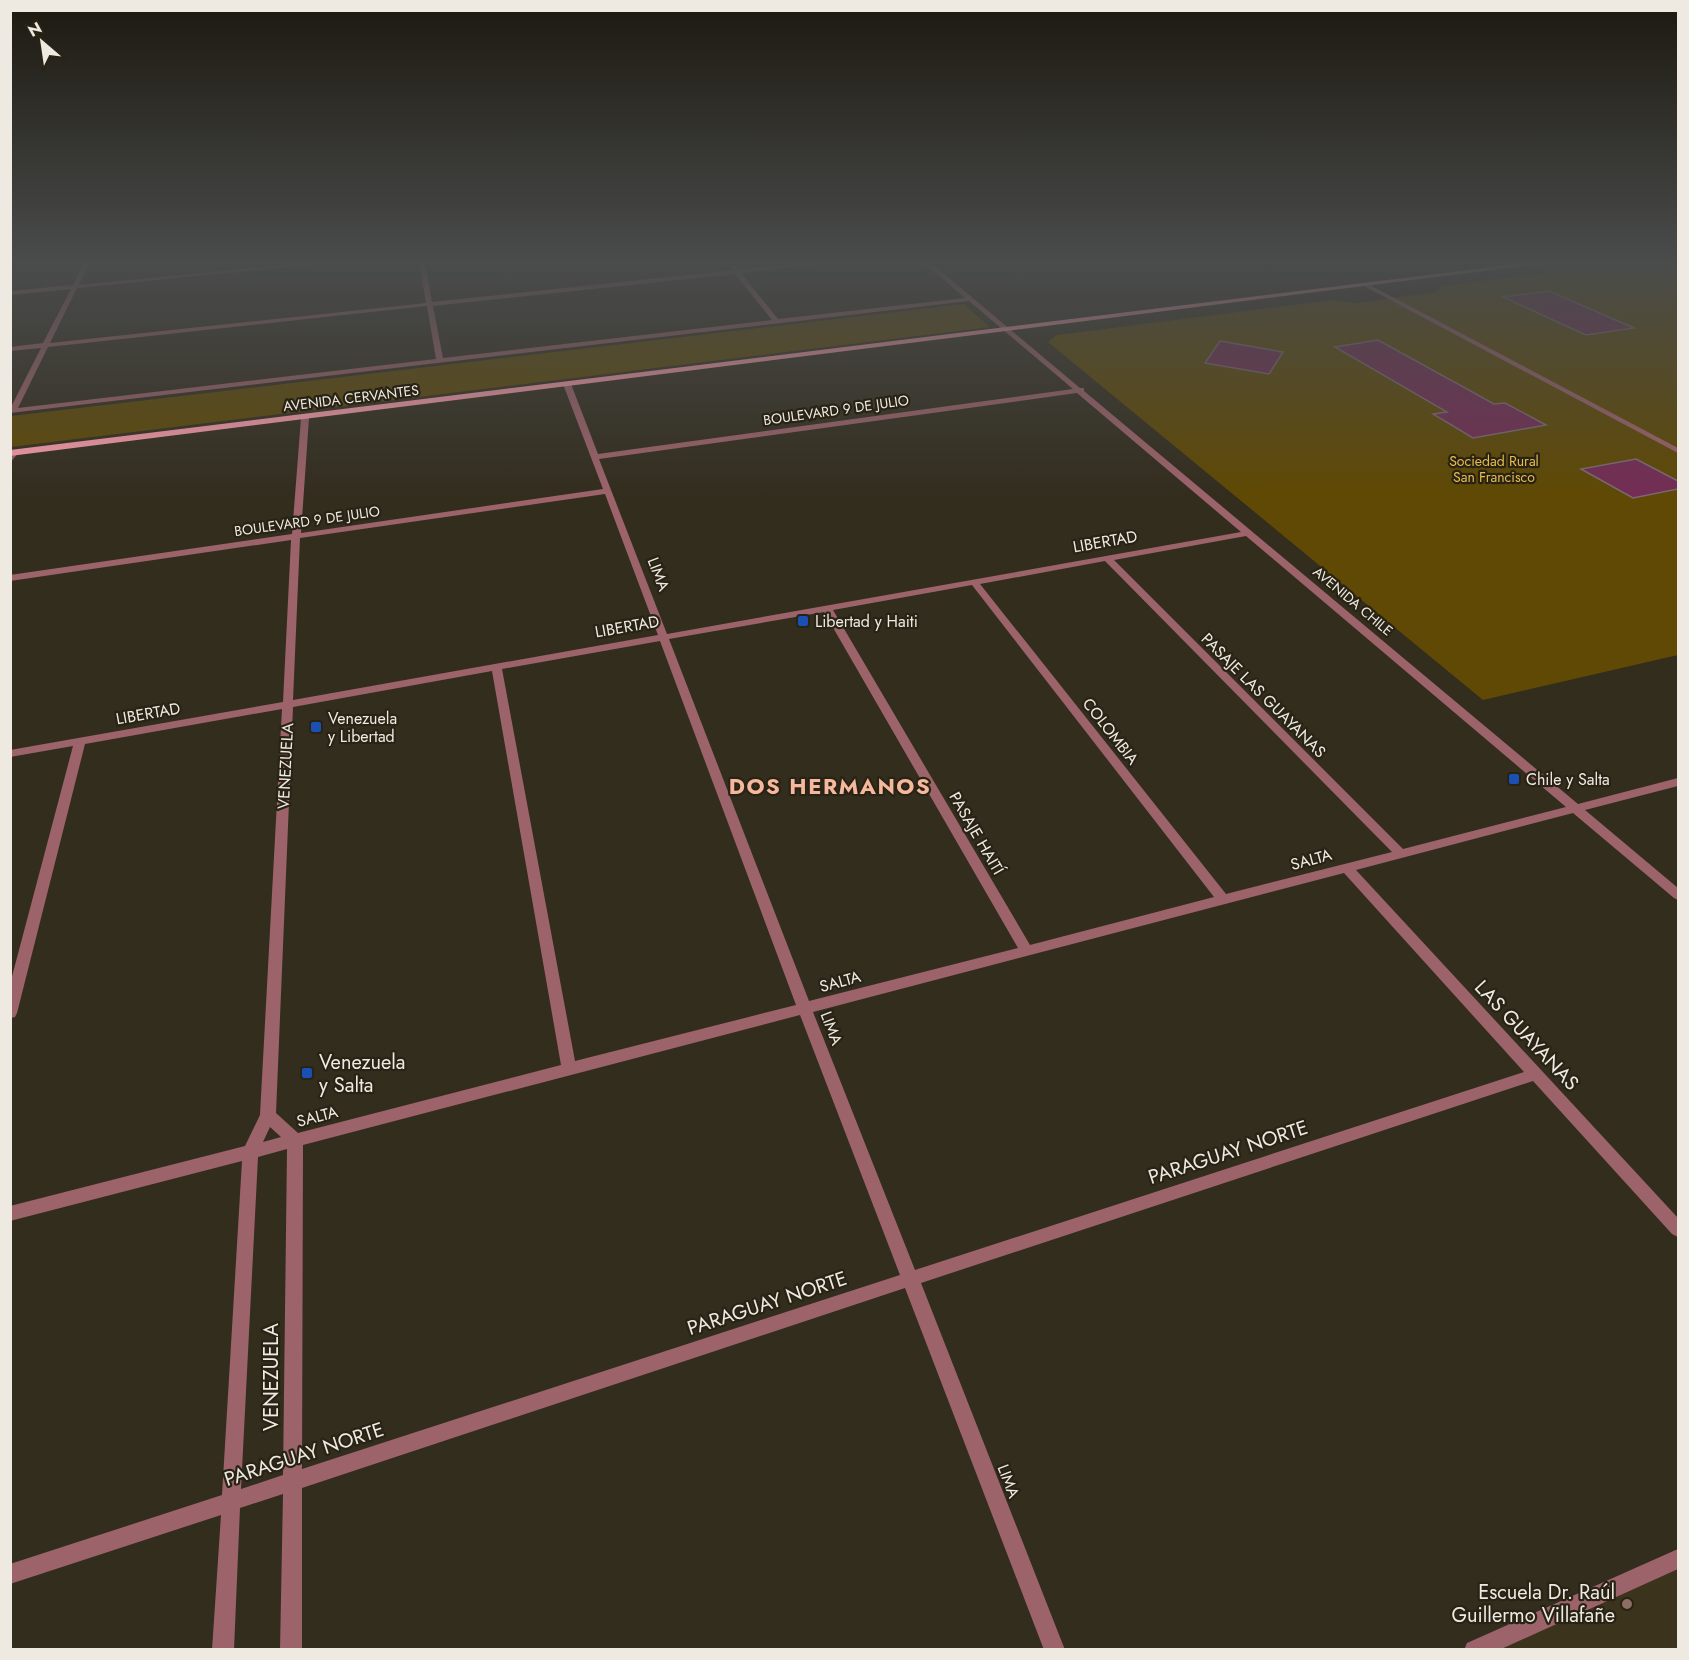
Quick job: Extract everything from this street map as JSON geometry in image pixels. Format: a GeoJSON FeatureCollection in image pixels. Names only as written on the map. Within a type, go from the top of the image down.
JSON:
{"type":"FeatureCollection","features":[{"type":"Feature","properties":{"kind":"main road","name":"AVENIDA CERVANTES"},"geometry":{"type":"LineString","coordinates":[[12,455],[932,339]]}},
{"type":"Feature","properties":{"kind":"street"},"geometry":{"type":"LineString","coordinates":[[12,411],[49,339]]}},
{"type":"Feature","properties":{"kind":"street"},"geometry":{"type":"LineString","coordinates":[[10,349],[98,339]]}},
{"type":"Feature","properties":{"kind":"street"},"geometry":{"type":"LineString","coordinates":[[437,339],[440,361]]}},
{"type":"Feature","properties":{"kind":"street"},"geometry":{"type":"LineString","coordinates":[[12,411],[621,339]]}},
{"type":"Feature","properties":{"kind":"street","name":"AVENIDA CHILE"},"geometry":{"type":"LineString","coordinates":[[1020,339],[1678,895]]}},
{"type":"Feature","properties":{"kind":"street"},"geometry":{"type":"LineString","coordinates":[[1468,339],[1678,451]]}},
{"type":"Feature","properties":{"kind":"street","name":"LIMA"},"geometry":{"type":"LineString","coordinates":[[567,384],[804,1009],[1055,1650]]}},
{"type":"Feature","properties":{"kind":"street","name":"BOULEVARD 9 DE JULIO"},"geometry":{"type":"LineString","coordinates":[[595,457],[1081,390]]}},
{"type":"Feature","properties":{"kind":"street","name":"VENEZUELA"},"geometry":{"type":"LineString","coordinates":[[223,1650],[250,1152],[268,1115],[296,537],[305,418]]}},
{"type":"Feature","properties":{"kind":"street","name":"BOULEVARD 9 DE JULIO"},"geometry":{"type":"LineString","coordinates":[[10,578],[608,491]]}},
{"type":"Feature","properties":{"kind":"street","name":"LIBERTAD"},"geometry":{"type":"LineString","coordinates":[[10,754],[1249,532]]}},
{"type":"Feature","properties":{"kind":"street","name":"PASAJE LAS GUAYANAS"},"geometry":{"type":"LineString","coordinates":[[1107,558],[1401,854]]}},
{"type":"Feature","properties":{"kind":"street","name":"COLOMBIA"},"geometry":{"type":"LineString","coordinates":[[973,581],[1223,900]]}},
{"type":"Feature","properties":{"kind":"street","name":"PASAJE HAITÍ"},"geometry":{"type":"LineString","coordinates":[[826,607],[1027,951]]}},
{"type":"Feature","properties":{"kind":"street"},"geometry":{"type":"LineString","coordinates":[[496,667],[568,1070]]}},
{"type":"Feature","properties":{"kind":"street"},"geometry":{"type":"LineString","coordinates":[[10,1014],[80,741]]}},
{"type":"Feature","properties":{"kind":"street","name":"SALTA"},"geometry":{"type":"LineString","coordinates":[[10,1214],[1678,782]]}},
{"type":"Feature","properties":{"kind":"street","name":"LAS GUAYANAS"},"geometry":{"type":"LineString","coordinates":[[1347,868],[1678,1229]]}},
{"type":"Feature","properties":{"kind":"street","name":"PARAGUAY NORTE"},"geometry":{"type":"LineString","coordinates":[[10,1574],[1536,1074]]}},
{"type":"Feature","properties":{"kind":"street"},"geometry":{"type":"LineString","coordinates":[[268,1115],[295,1140]]}},
{"type":"Feature","properties":{"kind":"street","name":"VENEZUELA"},"geometry":{"type":"LineString","coordinates":[[291,1650],[295,1140]]}},
{"type":"Feature","properties":{"kind":"street"},"geometry":{"type":"LineString","coordinates":[[1474,1650],[1678,1559]]}},
{"type":"Feature","properties":{"kind":"shaded area","name":"Escuela Dr. Raúl Guillermo Villafañe"},"geometry":{"type":"Polygon","coordinates":[[[1678,1559],[1678,1649],[1474,1649],[1678,1559]]]}},
{"type":"Feature","properties":{"kind":"green space"},"geometry":{"type":"Polygon","coordinates":[[[662,339],[888,339],[11,447],[11,416],[662,339]]]}},
{"type":"Feature","properties":{"kind":"green space","name":"Sociedad Rural San Francisco"},"geometry":{"type":"Polygon","coordinates":[[[1051,339],[1678,339],[1678,655],[1483,700],[1048,342],[1051,339]]]}},
{"type":"Feature","properties":{"kind":"building"},"geometry":{"type":"Polygon","coordinates":[[[1378,340],[1494,404],[1505,403],[1546,425],[1473,438],[1433,414],[1447,412],[1335,347],[1378,340]]]}},
{"type":"Feature","properties":{"kind":"building"},"geometry":{"type":"Polygon","coordinates":[[[1220,341],[1283,352],[1269,374],[1205,363],[1220,341]]]}},
{"type":"Feature","properties":{"kind":"building"},"geometry":{"type":"Polygon","coordinates":[[[1636,459],[1678,481],[1678,489],[1633,498],[1581,469],[1636,459]]]}},
{"type":"Feature","properties":{"kind":"place","name":"Libertad y Haiti"},"geometry":{"type":"Point","coordinates":[803,621]}},
{"type":"Feature","properties":{"kind":"place","name":"Venezuela y Libertad"},"geometry":{"type":"Point","coordinates":[316,727]}},
{"type":"Feature","properties":{"kind":"place","name":"Chile y Salta"},"geometry":{"type":"Point","coordinates":[1514,779]}},
{"type":"Feature","properties":{"kind":"place","name":"Venezuela y Salta"},"geometry":{"type":"Point","coordinates":[307,1073]}},
{"type":"Feature","properties":{"kind":"place","name":"Escuela Dr. Raúl Guillermo Villafañe"},"geometry":{"type":"Point","coordinates":[1627,1604]}},
{"type":"Feature","properties":{"kind":"district","name":"DOS HERMANOS"},"geometry":{"type":"Point","coordinates":[830,786]}}]}
